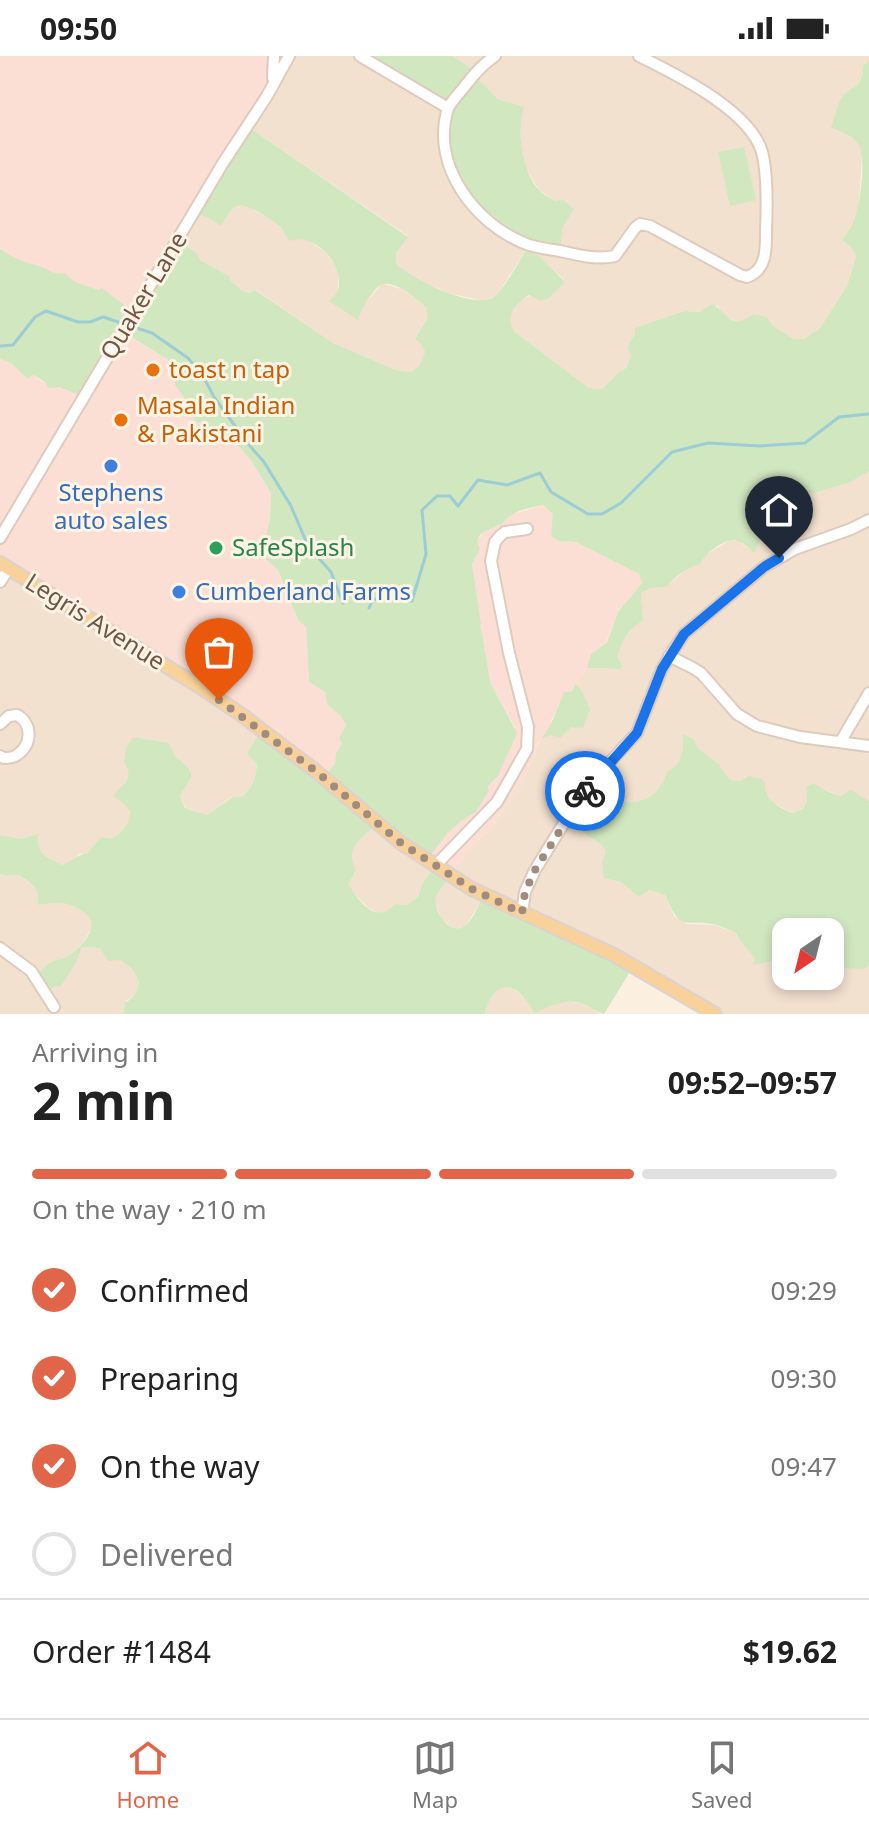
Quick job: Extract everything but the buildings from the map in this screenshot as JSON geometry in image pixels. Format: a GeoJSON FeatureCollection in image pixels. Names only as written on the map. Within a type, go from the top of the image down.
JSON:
{"type":"FeatureCollection","features":[{"type":"Feature","properties":{"kind":"main road","name":"Legris Avenue"},"geometry":{"type":"LineString","coordinates":[[4,566],[239,713],[317,772],[401,843],[435,866],[472,889],[614,955],[715,1014]]}},
{"type":"Feature","properties":{"kind":"street"},"geometry":{"type":"LineString","coordinates":[[269,91],[274,74],[274,56]]}},
{"type":"Feature","properties":{"kind":"street","name":"Quaker Lane"},"geometry":{"type":"LineString","coordinates":[[0,538],[289,56]]}},
{"type":"Feature","properties":{"kind":"street"},"geometry":{"type":"LineString","coordinates":[[360,56],[448,108]]}},
{"type":"Feature","properties":{"kind":"street"},"geometry":{"type":"LineString","coordinates":[[495,56],[474,74],[448,108],[444,129],[445,147],[454,175],[479,215],[526,244],[590,258],[615,256],[635,228],[640,224],[650,226],[740,275],[747,277],[755,274],[765,257],[767,211],[762,153],[753,132],[723,105],[639,56]]}},
{"type":"Feature","properties":{"kind":"street"},"geometry":{"type":"LineString","coordinates":[[522,913],[525,892],[535,870],[580,797],[637,733],[669,656],[684,634],[764,567],[795,549],[868,522]]}},
{"type":"Feature","properties":{"kind":"street"},"geometry":{"type":"LineString","coordinates":[[435,866],[497,802],[527,749],[528,727],[509,653],[491,561],[495,542],[501,535],[527,529]]}},
{"type":"Feature","properties":{"kind":"street"},"geometry":{"type":"LineString","coordinates":[[0,582],[4,566]]}},
{"type":"Feature","properties":{"kind":"street"},"geometry":{"type":"LineString","coordinates":[[669,656],[701,673],[745,721],[800,737],[869,746]]}},
{"type":"Feature","properties":{"kind":"street"},"geometry":{"type":"LineString","coordinates":[[841,741],[869,693]]}},
{"type":"Feature","properties":{"kind":"street"},"geometry":{"type":"LineString","coordinates":[[0,724],[9,716],[17,715],[26,721],[29,728],[27,742],[17,755],[0,756]]}},
{"type":"Feature","properties":{"kind":"street"},"geometry":{"type":"LineString","coordinates":[[0,948],[31,971],[54,1007]]}},
{"type":"Feature","properties":{"kind":"shaded area"},"geometry":{"type":"Polygon","coordinates":[[[0,56],[274,56],[270,84],[133,312],[98,290],[10,257],[0,249],[0,56]]]}},
{"type":"Feature","properties":{"kind":"shaded area"},"geometry":{"type":"Polygon","coordinates":[[[274,56],[359,56],[445,108],[528,247],[497,295],[484,301],[447,293],[401,269],[396,263],[396,253],[408,236],[247,126],[274,56]]]}},
{"type":"Feature","properties":{"kind":"shaded area"},"geometry":{"type":"Polygon","coordinates":[[[452,56],[869,56],[856,88],[843,96],[832,129],[858,142],[862,153],[855,221],[842,240],[856,255],[847,286],[820,328],[804,339],[794,339],[773,326],[767,317],[754,314],[736,322],[724,316],[718,306],[700,312],[685,311],[635,333],[627,348],[631,355],[626,368],[602,389],[589,388],[510,325],[510,316],[520,300],[564,283],[530,248],[560,251],[563,227],[556,201],[539,190],[526,168],[521,148],[520,118],[523,107],[498,99],[452,56]]]}},
{"type":"Feature","properties":{"kind":"shaded area"},"geometry":{"type":"Polygon","coordinates":[[[244,205],[271,219],[296,238],[307,239],[326,253],[336,266],[339,277],[337,293],[358,319],[362,307],[384,284],[401,289],[422,302],[427,309],[427,319],[415,339],[425,352],[419,368],[411,372],[396,370],[333,343],[256,290],[249,293],[241,290],[229,276],[200,260],[179,241],[195,213],[211,219],[244,205]]]}},
{"type":"Feature","properties":{"kind":"shaded area"},"geometry":{"type":"Polygon","coordinates":[[[125,334],[172,362],[175,385],[189,404],[196,424],[203,421],[230,436],[252,462],[271,493],[265,539],[298,620],[306,627],[309,681],[325,692],[328,704],[346,725],[339,738],[342,744],[336,753],[336,764],[323,778],[240,719],[0,569],[0,359],[11,363],[27,379],[34,375],[46,383],[125,334]]]}},
{"type":"Feature","properties":{"kind":"shaded area"},"geometry":{"type":"Polygon","coordinates":[[[869,471],[869,801],[851,791],[841,796],[806,790],[807,801],[803,809],[793,813],[775,804],[765,789],[731,780],[719,764],[698,748],[694,739],[682,735],[683,756],[667,772],[665,782],[654,794],[638,803],[626,802],[620,796],[567,822],[602,845],[606,851],[605,878],[621,882],[639,897],[648,890],[665,895],[674,916],[686,924],[715,925],[736,933],[755,959],[754,964],[772,961],[772,990],[844,990],[844,968],[864,969],[869,966],[869,1014],[713,1014],[640,970],[483,897],[466,926],[457,929],[441,918],[435,902],[437,894],[475,843],[491,830],[522,784],[541,739],[551,735],[582,691],[576,684],[587,668],[619,669],[617,657],[622,643],[633,626],[643,621],[641,593],[670,583],[705,555],[729,541],[738,541],[754,552],[776,508],[794,495],[849,483],[869,471]]]}},
{"type":"Feature","properties":{"kind":"shaded area"},"geometry":{"type":"Polygon","coordinates":[[[543,505],[553,514],[559,541],[576,542],[639,574],[642,583],[618,612],[606,642],[591,654],[587,668],[571,692],[564,693],[522,784],[491,830],[475,843],[451,877],[427,860],[446,835],[476,812],[489,791],[488,786],[498,776],[515,728],[490,682],[479,627],[481,623],[472,564],[480,549],[477,543],[487,529],[498,526],[513,514],[543,505]]]}},
{"type":"Feature","properties":{"kind":"shaded area"},"geometry":{"type":"Polygon","coordinates":[[[0,569],[192,686],[259,734],[253,759],[257,764],[256,778],[248,791],[242,797],[232,797],[207,815],[186,808],[180,796],[192,776],[189,768],[176,757],[169,743],[134,737],[125,763],[130,771],[129,777],[123,785],[131,818],[120,835],[88,853],[79,854],[62,866],[41,853],[37,845],[0,835],[0,569]]]}},
{"type":"Feature","properties":{"kind":"shaded area"},"geometry":{"type":"Polygon","coordinates":[[[375,826],[434,867],[422,884],[418,897],[407,905],[395,904],[387,912],[379,914],[352,892],[349,884],[356,869],[351,862],[352,849],[375,826]]]}},
{"type":"Feature","properties":{"kind":"shaded area"},"geometry":{"type":"Polygon","coordinates":[[[0,874],[17,875],[34,885],[39,896],[38,905],[66,901],[88,914],[92,919],[92,928],[81,945],[67,957],[50,963],[39,976],[48,984],[77,961],[82,947],[100,948],[111,959],[121,960],[133,970],[139,982],[136,994],[125,1002],[123,1014],[0,1014],[0,874]]]}},
{"type":"Feature","properties":{"kind":"shaded area"},"geometry":{"type":"Polygon","coordinates":[[[505,987],[527,1000],[534,1012],[561,1001],[585,1004],[600,1014],[485,1014],[488,1002],[497,990],[505,987]]]}},
{"type":"Feature","properties":{"kind":"green space"},"geometry":{"type":"Polygon","coordinates":[[[359,56],[452,56],[475,71],[475,76],[498,99],[524,107],[521,139],[529,174],[542,192],[556,201],[563,200],[574,209],[563,227],[560,251],[531,248],[564,283],[549,298],[541,301],[529,295],[524,298],[513,311],[512,327],[589,388],[602,389],[626,368],[631,355],[627,348],[635,328],[685,311],[700,312],[711,304],[734,321],[754,314],[767,317],[773,326],[794,339],[804,339],[820,328],[847,286],[856,256],[842,240],[855,218],[862,180],[858,144],[850,136],[831,128],[842,97],[859,84],[863,66],[869,61],[869,471],[849,483],[794,495],[776,508],[754,553],[740,542],[721,544],[700,564],[686,570],[667,587],[651,588],[641,593],[643,621],[633,627],[623,641],[617,657],[623,667],[619,669],[587,668],[591,654],[607,642],[618,612],[642,583],[639,574],[576,542],[559,541],[551,536],[553,514],[543,505],[519,511],[502,524],[484,532],[478,539],[480,549],[472,564],[480,627],[490,682],[517,733],[498,776],[488,786],[489,791],[476,812],[446,835],[427,860],[375,826],[353,850],[356,869],[349,884],[358,899],[374,911],[385,911],[395,904],[407,905],[418,897],[422,884],[434,867],[451,877],[436,898],[437,910],[450,926],[461,928],[467,924],[483,896],[633,967],[604,1014],[572,1002],[559,1003],[534,1013],[522,995],[505,988],[493,995],[485,1014],[123,1014],[125,1002],[136,994],[139,982],[133,970],[121,960],[108,961],[100,948],[82,947],[61,986],[50,988],[39,976],[48,964],[77,949],[90,931],[90,918],[68,904],[37,905],[38,894],[31,884],[18,875],[0,874],[0,835],[21,839],[38,834],[40,851],[62,865],[88,853],[101,837],[111,839],[120,833],[130,815],[128,808],[113,796],[128,776],[124,762],[126,747],[134,737],[169,743],[192,776],[180,796],[185,808],[207,815],[233,797],[242,797],[251,786],[257,764],[247,754],[259,734],[323,778],[335,764],[336,753],[342,744],[339,738],[346,725],[327,704],[325,692],[309,682],[306,627],[298,620],[278,570],[266,559],[265,539],[271,493],[252,462],[230,436],[219,442],[207,432],[207,423],[196,424],[189,404],[175,385],[172,362],[126,334],[83,397],[60,387],[48,388],[34,375],[27,379],[11,363],[0,359],[0,249],[51,272],[65,273],[80,284],[98,290],[102,288],[133,312],[179,241],[197,254],[200,260],[229,276],[241,290],[249,293],[255,290],[333,343],[396,370],[411,372],[419,367],[425,352],[415,339],[427,319],[427,309],[413,297],[395,286],[384,284],[372,294],[358,320],[329,301],[337,292],[338,272],[327,253],[318,246],[299,239],[290,241],[275,222],[247,207],[234,207],[221,226],[195,213],[247,126],[408,237],[396,253],[396,263],[403,270],[457,296],[483,300],[496,295],[528,247],[476,213],[444,150],[447,110],[359,56]]]}},
{"type":"Feature","properties":{"kind":"green space"},"geometry":{"type":"Polygon","coordinates":[[[744,147],[756,200],[730,206],[718,152],[744,147]]]}},
{"type":"Feature","properties":{"kind":"green space"},"geometry":{"type":"Polygon","coordinates":[[[576,684],[590,709],[583,728],[571,727],[560,738],[551,735],[541,739],[564,692],[571,692],[576,684]]]}},
{"type":"Feature","properties":{"kind":"green space"},"geometry":{"type":"Polygon","coordinates":[[[682,734],[694,739],[698,748],[719,764],[731,780],[741,781],[749,776],[762,779],[770,799],[793,813],[803,809],[807,801],[806,787],[814,783],[841,796],[851,790],[869,801],[869,966],[864,969],[844,968],[844,918],[772,918],[772,962],[753,965],[755,959],[736,933],[717,925],[680,920],[665,895],[649,890],[639,897],[621,882],[604,878],[602,863],[606,851],[602,845],[567,822],[600,773],[626,802],[640,801],[652,795],[667,772],[679,761],[682,734]]]}},
{"type":"Feature","properties":{"kind":"waterway"},"geometry":{"type":"LineString","coordinates":[[0,346],[13,345],[35,317],[46,311],[78,322],[103,317],[152,333],[188,358],[264,462],[291,506],[308,546],[331,572],[343,603]]}},
{"type":"Feature","properties":{"kind":"waterway"},"geometry":{"type":"LineString","coordinates":[[369,608],[373,599],[412,601],[426,554],[422,510],[437,496],[450,496],[458,506],[478,480],[507,485],[540,473],[551,492],[588,514],[602,514],[621,503],[672,452],[708,443],[759,446],[805,443],[839,417],[869,414]]}},
{"type":"Feature","properties":{"kind":"way so far"},"geometry":{"type":"LineString","coordinates":[[219,700],[317,772],[401,843],[472,889],[522,913],[525,892],[535,870],[585,791]]}},
{"type":"Feature","properties":{"kind":"place","name":"toast n tap"},"geometry":{"type":"Point","coordinates":[153,370]}},
{"type":"Feature","properties":{"kind":"place","name":"Masala Indian & Pakistani"},"geometry":{"type":"Point","coordinates":[121,420]}},
{"type":"Feature","properties":{"kind":"place","name":"Stephens auto sales"},"geometry":{"type":"Point","coordinates":[111,466]}},
{"type":"Feature","properties":{"kind":"place","name":"SafeSplash"},"geometry":{"type":"Point","coordinates":[216,548]}},
{"type":"Feature","properties":{"kind":"place","name":"Cumberland Farms"},"geometry":{"type":"Point","coordinates":[179,592]}},
{"type":"Feature","properties":{"kind":"route"},"geometry":{"type":"LineString","coordinates":[[585,791],[637,733],[662,669],[684,634],[779,558]]}}]}
